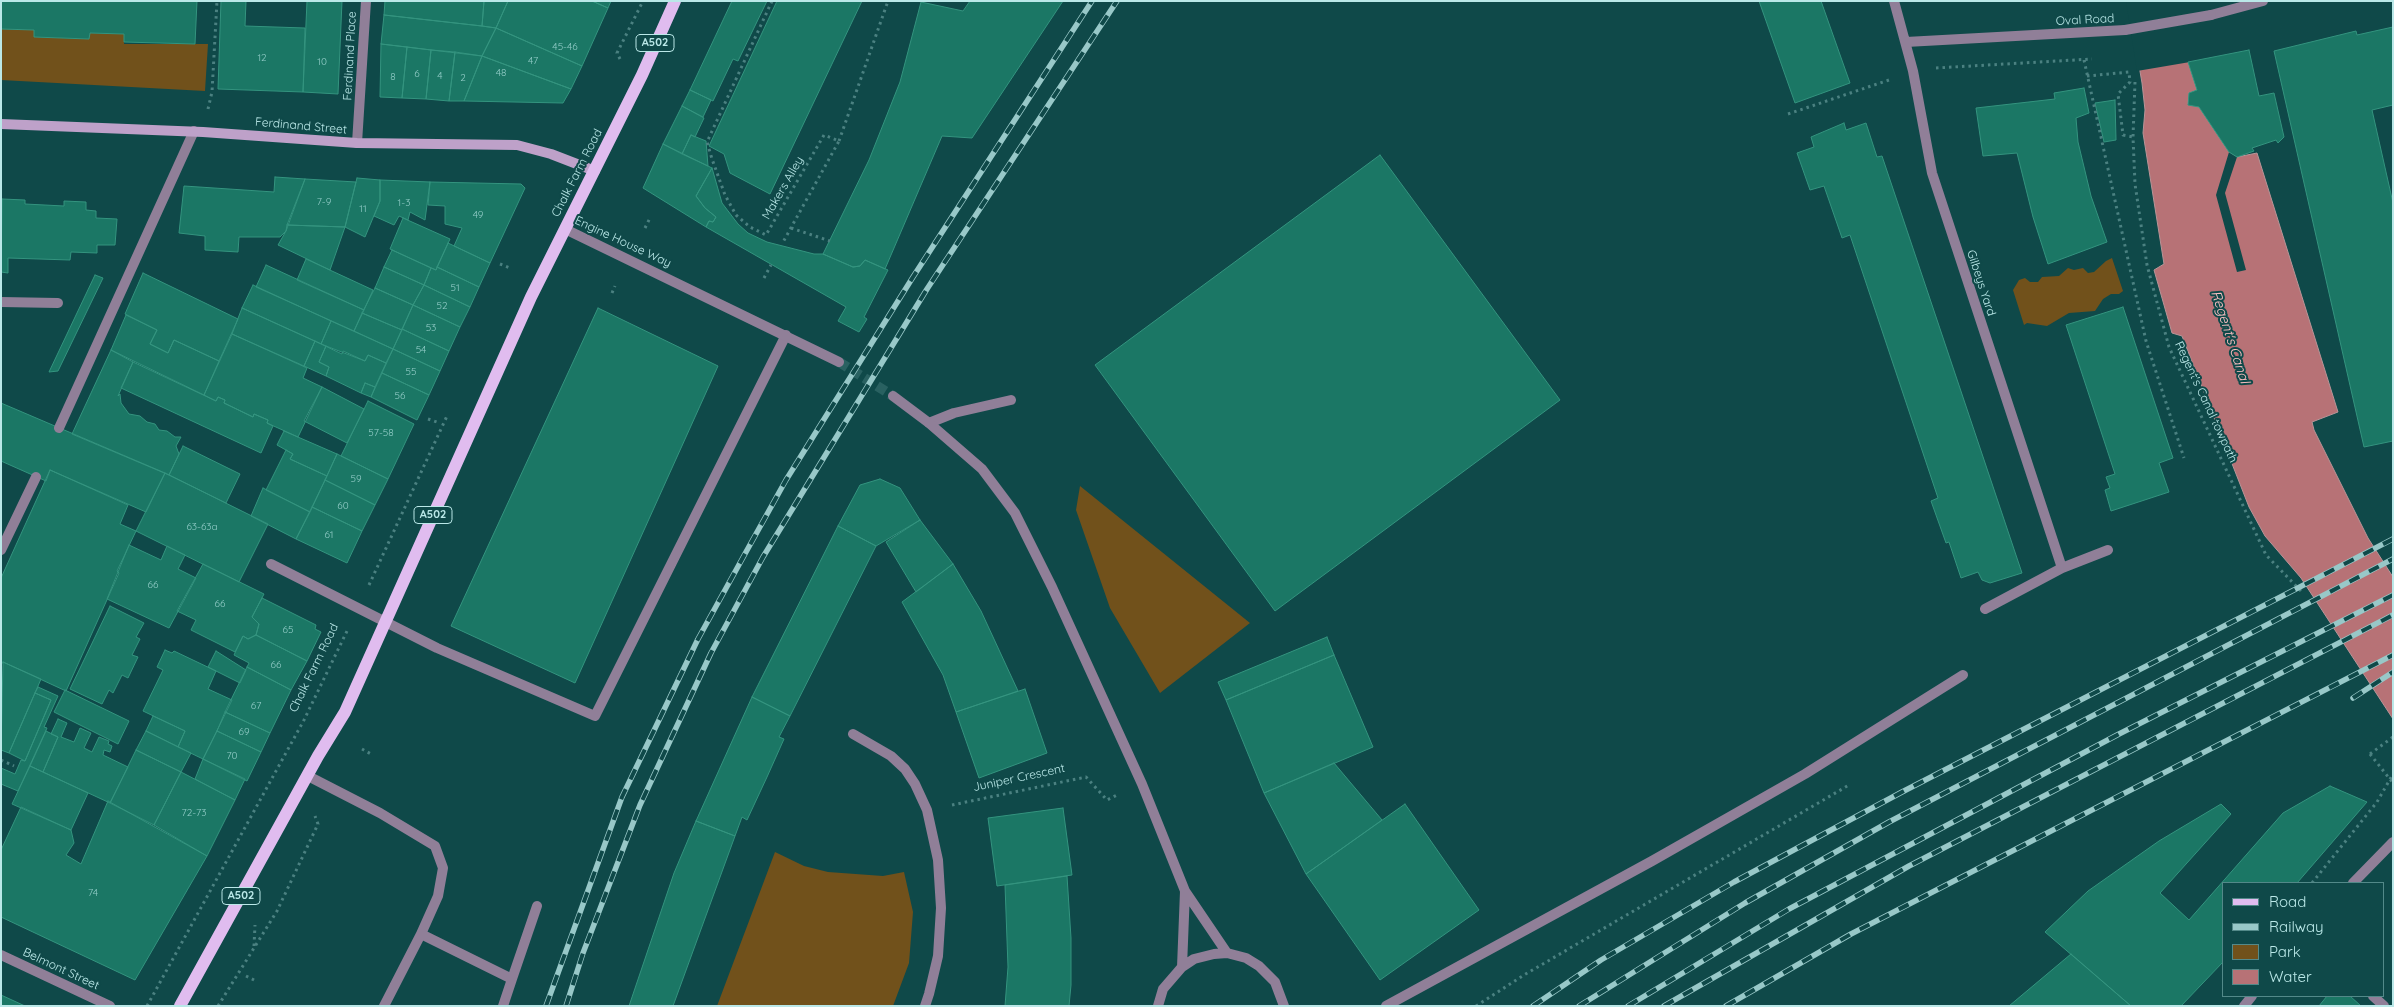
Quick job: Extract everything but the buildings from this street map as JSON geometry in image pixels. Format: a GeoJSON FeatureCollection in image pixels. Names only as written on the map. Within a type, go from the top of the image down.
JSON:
{"type":"FeatureCollection","features":[{"type":"Feature","properties":{"kind":"main road","name":"Chalk Farm Road"},"geometry":{"type":"LineString","coordinates":[[180,1006],[345,712],[492,383],[675,1]]}},
{"type":"Feature","properties":{"kind":"main road","name":"Ferdinand Street"},"geometry":{"type":"LineString","coordinates":[[1,124],[194,131],[357,143],[517,145],[551,154],[594,171]]}},
{"type":"Feature","properties":{"kind":"street","name":"Ferdinand Place"},"geometry":{"type":"LineString","coordinates":[[357,143],[366,1]]}},
{"type":"Feature","properties":{"kind":"street","name":"Gilbeys Yard"},"geometry":{"type":"LineString","coordinates":[[1894,1],[1906,42],[1932,174],[2062,568]]}},
{"type":"Feature","properties":{"kind":"street","name":"Oval Road"},"geometry":{"type":"LineString","coordinates":[[1906,42],[2125,30],[2211,15],[2263,1]]}},
{"type":"Feature","properties":{"kind":"street"},"geometry":{"type":"LineString","coordinates":[[59,428],[194,131]]}},
{"type":"Feature","properties":{"kind":"street","name":"Engine House Way"},"geometry":{"type":"LineString","coordinates":[[565,229],[839,362]]}},
{"type":"Feature","properties":{"kind":"street"},"geometry":{"type":"LineString","coordinates":[[1,302],[58,303]]}},
{"type":"Feature","properties":{"kind":"street"},"geometry":{"type":"LineString","coordinates":[[271,564],[437,648],[596,716],[786,335]]}},
{"type":"Feature","properties":{"kind":"street"},"geometry":{"type":"LineString","coordinates":[[893,396],[929,423],[982,469],[1015,513],[1052,587],[1142,784],[1185,892],[1227,954]]}},
{"type":"Feature","properties":{"kind":"street"},"geometry":{"type":"LineString","coordinates":[[929,423],[954,413],[1011,400]]}},
{"type":"Feature","properties":{"kind":"street"},"geometry":{"type":"LineString","coordinates":[[1,550],[36,477]]}},
{"type":"Feature","properties":{"kind":"street"},"geometry":{"type":"LineString","coordinates":[[1985,608],[2062,568],[2108,550]]}},
{"type":"Feature","properties":{"kind":"street"},"geometry":{"type":"LineString","coordinates":[[1386,1006],[1652,861],[1805,774],[1962,676]]}},
{"type":"Feature","properties":{"kind":"street"},"geometry":{"type":"LineString","coordinates":[[853,734],[892,756],[905,769],[915,784],[927,810],[938,860],[941,908],[938,956],[930,994],[925,1006]]}},
{"type":"Feature","properties":{"kind":"street"},"geometry":{"type":"LineString","coordinates":[[306,780],[380,813],[435,846],[443,868],[438,896],[384,1006]]}},
{"type":"Feature","properties":{"kind":"street"},"geometry":{"type":"LineString","coordinates":[[2354,882],[2393,842]]}},
{"type":"Feature","properties":{"kind":"street"},"geometry":{"type":"LineString","coordinates":[[1182,967],[1185,892]]}},
{"type":"Feature","properties":{"kind":"street"},"geometry":{"type":"LineString","coordinates":[[504,1006],[537,906]]}},
{"type":"Feature","properties":{"kind":"street"},"geometry":{"type":"LineString","coordinates":[[421,934],[512,979]]}},
{"type":"Feature","properties":{"kind":"street"},"geometry":{"type":"LineString","coordinates":[[1158,1006],[1163,989],[1182,967],[1201,957],[1227,954],[1246,958],[1259,966],[1275,982],[1284,1006]]}},
{"type":"Feature","properties":{"kind":"street","name":"Belmont Street"},"geometry":{"type":"LineString","coordinates":[[1,955],[110,1006]]}},
{"type":"Feature","properties":{"kind":"street"},"geometry":{"type":"LineString","coordinates":[[2374,997],[2384,1006]]}},
{"type":"Feature","properties":{"kind":"path"},"geometry":{"type":"LineString","coordinates":[[212,92],[217,1]]}},
{"type":"Feature","properties":{"kind":"path","name":"Makers Alley"},"geometry":{"type":"LineString","coordinates":[[772,1],[708,142],[718,177],[736,215],[750,227],[766,236],[824,135],[839,141],[782,244]]}},
{"type":"Feature","properties":{"kind":"path"},"geometry":{"type":"LineString","coordinates":[[839,141],[888,1]]}},
{"type":"Feature","properties":{"kind":"path"},"geometry":{"type":"LineString","coordinates":[[2084,60],[2146,341],[2184,458]]}},
{"type":"Feature","properties":{"kind":"path"},"geometry":{"type":"LineString","coordinates":[[2087,76],[2129,72],[2130,82],[2118,94],[2123,135],[2133,137]]}},
{"type":"Feature","properties":{"kind":"path"},"geometry":{"type":"LineString","coordinates":[[1788,114],[1884,81]]}},
{"type":"Feature","properties":{"kind":"path","name":"Regent's Canal towpath"},"geometry":{"type":"LineString","coordinates":[[2135,82],[2133,137],[2135,184],[2147,265],[2169,347],[2266,554],[2302,591]]}},
{"type":"Feature","properties":{"kind":"path"},"geometry":{"type":"LineString","coordinates":[[645,228],[650,218]]}},
{"type":"Feature","properties":{"kind":"path"},"geometry":{"type":"LineString","coordinates":[[791,228],[830,241]]}},
{"type":"Feature","properties":{"kind":"path"},"geometry":{"type":"LineString","coordinates":[[500,264],[510,268]]}},
{"type":"Feature","properties":{"kind":"path"},"geometry":{"type":"LineString","coordinates":[[764,278],[771,265]]}},
{"type":"Feature","properties":{"kind":"path"},"geometry":{"type":"LineString","coordinates":[[612,293],[615,286]]}},
{"type":"Feature","properties":{"kind":"path","name":"Chalk Farm Road"},"geometry":{"type":"LineString","coordinates":[[147,1006],[304,720],[359,608],[450,408]]}},
{"type":"Feature","properties":{"kind":"path"},"geometry":{"type":"LineString","coordinates":[[428,418],[437,422]]}},
{"type":"Feature","properties":{"kind":"path"},"geometry":{"type":"LineString","coordinates":[[2393,737],[2370,754],[2393,783]]}},
{"type":"Feature","properties":{"kind":"path"},"geometry":{"type":"LineString","coordinates":[[362,749],[371,754]]}},
{"type":"Feature","properties":{"kind":"path"},"geometry":{"type":"LineString","coordinates":[[1,760],[14,766]]}},
{"type":"Feature","properties":{"kind":"path"},"geometry":{"type":"LineString","coordinates":[[2313,882],[2377,802],[2393,774]]}},
{"type":"Feature","properties":{"kind":"path","name":"Juniper Crescent"},"geometry":{"type":"LineString","coordinates":[[927,810],[1086,777],[1107,800],[1125,792]]}},
{"type":"Feature","properties":{"kind":"path"},"geometry":{"type":"LineString","coordinates":[[218,1006],[278,911],[318,824],[306,780]]}},
{"type":"Feature","properties":{"kind":"path"},"geometry":{"type":"LineString","coordinates":[[1476,1006],[1524,975],[1848,785]]}},
{"type":"Feature","properties":{"kind":"path"},"geometry":{"type":"LineString","coordinates":[[246,976],[256,982]]}},
{"type":"Feature","properties":{"kind":"green space"},"geometry":{"type":"Polygon","coordinates":[[[1,29],[34,30],[35,37],[89,39],[90,33],[124,34],[124,44],[208,44],[205,91],[1,80],[1,29]]]}},
{"type":"Feature","properties":{"kind":"green space"},"geometry":{"type":"Polygon","coordinates":[[[2112,258],[2123,291],[2119,294],[2111,294],[2103,299],[2095,311],[2069,313],[2047,326],[2027,323],[2024,325],[2013,290],[2019,280],[2025,278],[2030,282],[2038,282],[2042,277],[2059,276],[2068,268],[2074,270],[2083,268],[2088,273],[2094,272],[2112,258]]]}},
{"type":"Feature","properties":{"kind":"green space"},"geometry":{"type":"Polygon","coordinates":[[[1080,486],[1250,623],[1160,693],[1110,608],[1076,510],[1080,486]]]}},
{"type":"Feature","properties":{"kind":"green space"},"geometry":{"type":"Polygon","coordinates":[[[775,852],[804,866],[828,872],[883,876],[904,872],[913,912],[909,963],[893,1006],[717,1006],[775,852]]]}},
{"type":"Feature","properties":{"kind":"water","name":"Regent's Canal"},"geometry":{"type":"Polygon","coordinates":[[[2128,1],[2188,62],[2197,90],[2189,93],[2188,104],[2199,107],[2229,152],[2237,157],[2257,153],[2338,412],[2312,422],[2314,430],[2368,538],[2393,577],[2393,719],[2301,578],[2265,536],[2249,507],[2182,336],[2172,333],[2154,270],[2164,264],[2143,133],[2145,110],[2142,83],[2128,1]]]}},
{"type":"Feature","properties":{"kind":"pier"},"geometry":{"type":"Polygon","coordinates":[[[2126,1],[2190,1],[2190,62],[2137,71],[2126,1]]]}},
{"type":"Feature","properties":{"kind":"pier"},"geometry":{"type":"Polygon","coordinates":[[[2229,152],[2237,157],[2225,193],[2246,270],[2237,272],[2216,195],[2229,152]]]}},
{"type":"Feature","properties":{"kind":"tunnel"},"geometry":{"type":"LineString","coordinates":[[839,362],[893,396]]}},
{"type":"Feature","properties":{"kind":"railway"},"geometry":{"type":"LineString","coordinates":[[546,1006],[622,797],[698,639],[786,480],[913,277],[1092,1]]}},
{"type":"Feature","properties":{"kind":"railway"},"geometry":{"type":"LineString","coordinates":[[566,1006],[583,953],[640,805],[711,653],[763,557],[927,289],[1117,1]]}},
{"type":"Feature","properties":{"kind":"railway"},"geometry":{"type":"LineString","coordinates":[[1533,1006],[1601,960],[1734,882],[1902,792],[2393,539]]}},
{"type":"Feature","properties":{"kind":"railway"},"geometry":{"type":"LineString","coordinates":[[1579,1006],[1745,903],[1889,822],[2393,559]]}},
{"type":"Feature","properties":{"kind":"railway"},"geometry":{"type":"LineString","coordinates":[[1628,1006],[1789,909],[2119,734],[2393,595]]}},
{"type":"Feature","properties":{"kind":"railway"},"geometry":{"type":"LineString","coordinates":[[1664,1006],[1909,866],[2393,615]]}},
{"type":"Feature","properties":{"kind":"railway"},"geometry":{"type":"LineString","coordinates":[[1726,1006],[1851,934],[2393,655]]}},
{"type":"Feature","properties":{"kind":"railway"},"geometry":{"type":"LineString","coordinates":[[2353,698],[2393,672]]}}]}
